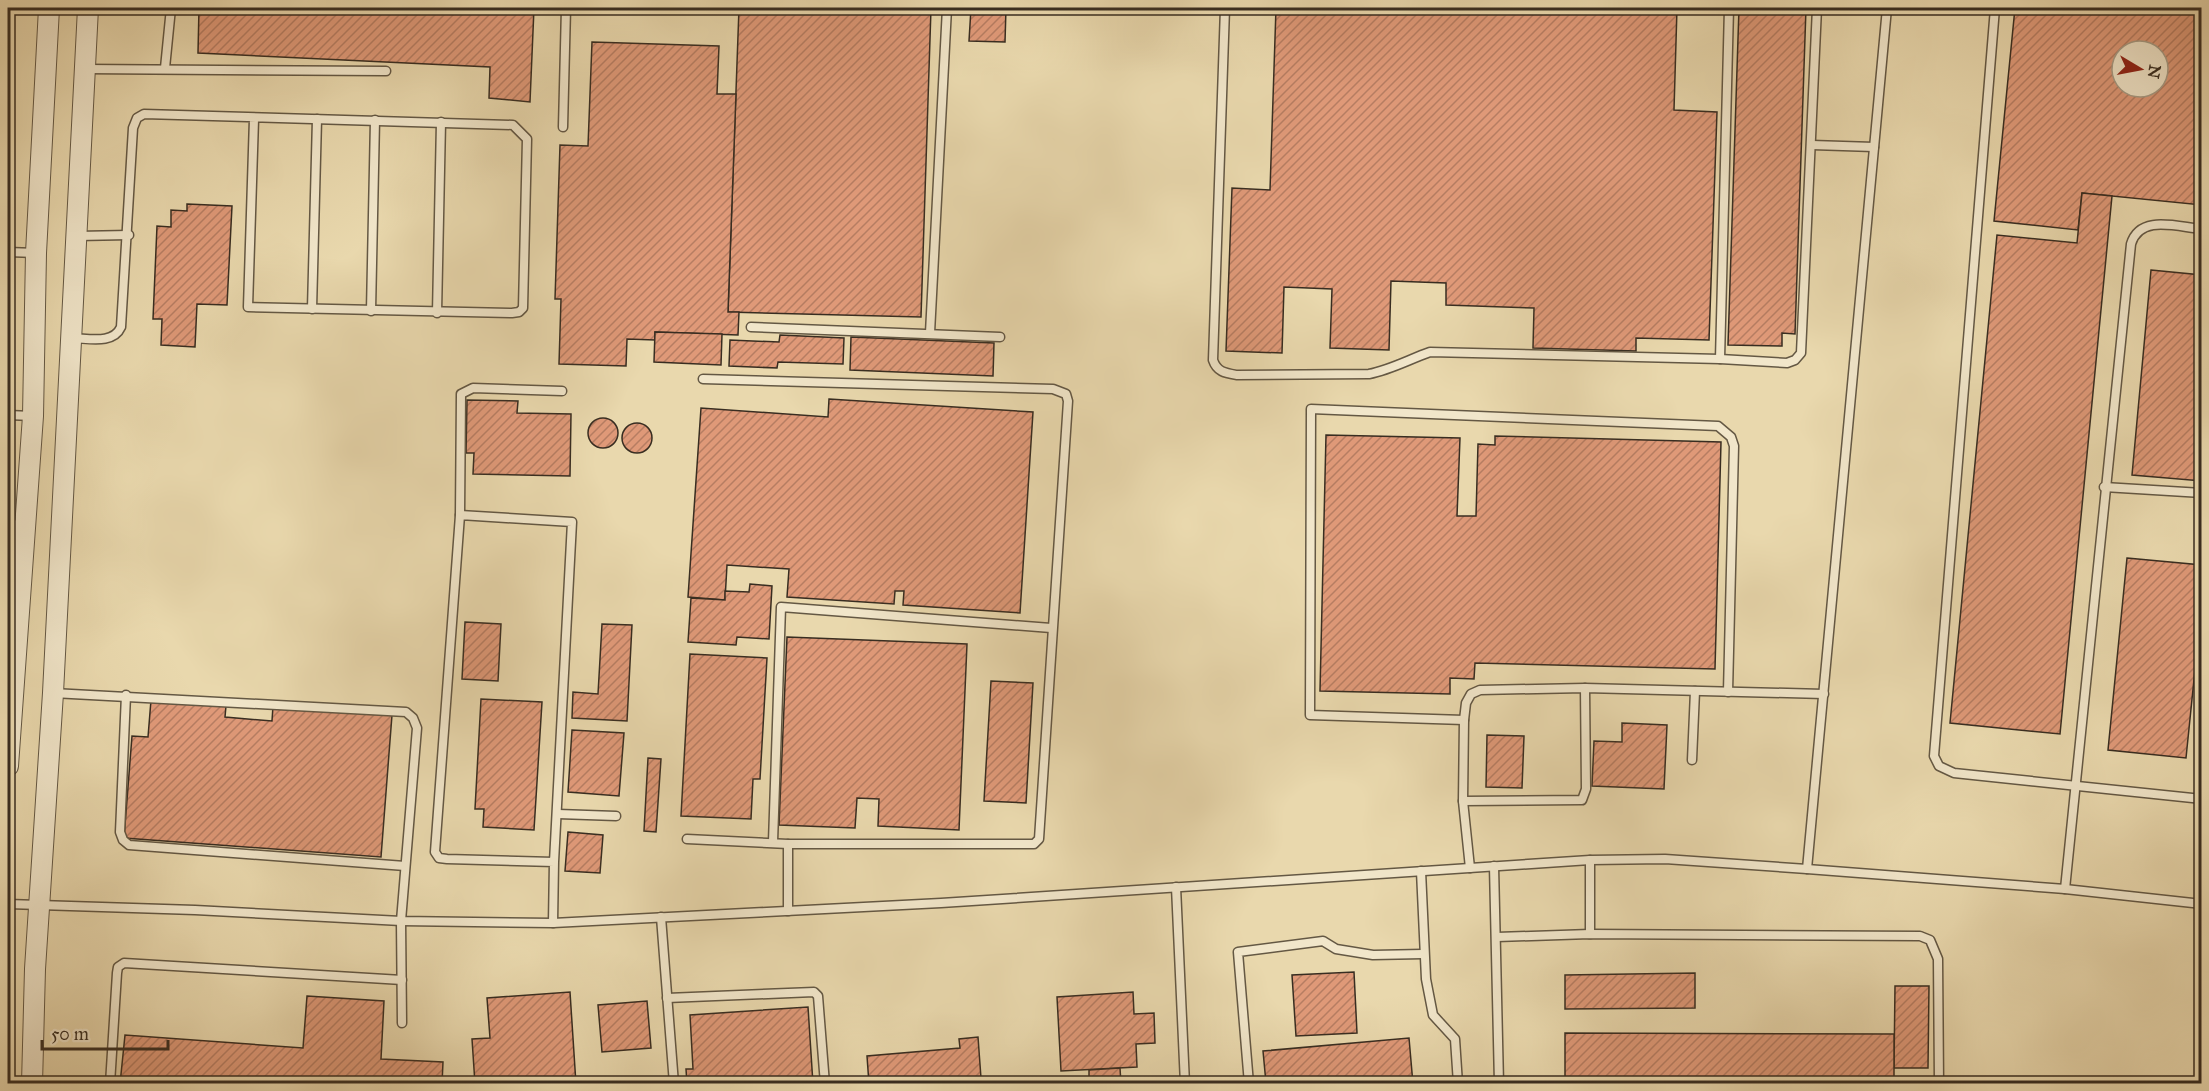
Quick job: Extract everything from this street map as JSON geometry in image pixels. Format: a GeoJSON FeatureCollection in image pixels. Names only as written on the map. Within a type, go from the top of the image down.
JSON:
{"type":"FeatureCollection","features":[{"type":"Feature","properties":{"kind":"street"},"geometry":{"type":"LineString","coordinates":[[8,766],[17,525],[33,416],[36,254],[49,8]]}},
{"type":"Feature","properties":{"kind":"street"},"geometry":{"type":"LineString","coordinates":[[32,1083],[32,1042],[53,693],[77,236],[83,69],[88,8]]}},
{"type":"Feature","properties":{"kind":"lane"},"geometry":{"type":"LineString","coordinates":[[165,68],[171,8]]}},
{"type":"Feature","properties":{"kind":"lane"},"geometry":{"type":"LineString","coordinates":[[563,127],[566,8]]}},
{"type":"Feature","properties":{"kind":"lane"},"geometry":{"type":"LineString","coordinates":[[930,333],[947,8]]}},
{"type":"Feature","properties":{"kind":"lane"},"geometry":{"type":"LineString","coordinates":[[1226,8],[1213,360],[1215,367],[1224,373],[1237,375],[1369,374],[1386,371],[1396,363],[1430,352],[1720,359],[1787,363],[1795,360],[1801,353],[1817,8]]}},
{"type":"Feature","properties":{"kind":"lane"},"geometry":{"type":"LineString","coordinates":[[1720,359],[1729,8]]}},
{"type":"Feature","properties":{"kind":"lane"},"geometry":{"type":"LineString","coordinates":[[1806,869],[1887,8]]}},
{"type":"Feature","properties":{"kind":"lane"},"geometry":{"type":"LineString","coordinates":[[1995,8],[1934,756],[1939,766],[1954,773],[2202,799]]}},
{"type":"Feature","properties":{"kind":"lane"},"geometry":{"type":"LineString","coordinates":[[83,69],[386,70]]}},
{"type":"Feature","properties":{"kind":"lane"},"geometry":{"type":"LineString","coordinates":[[71,338],[110,339],[118,333],[121,327],[129,235],[133,128],[137,118],[144,114],[513,125],[527,139],[523,308],[512,313],[437,313],[248,307],[254,119]]}},
{"type":"Feature","properties":{"kind":"lane"},"geometry":{"type":"LineString","coordinates":[[312,309],[317,119]]}},
{"type":"Feature","properties":{"kind":"lane"},"geometry":{"type":"LineString","coordinates":[[371,311],[375,120]]}},
{"type":"Feature","properties":{"kind":"lane"},"geometry":{"type":"LineString","coordinates":[[437,313],[441,122]]}},
{"type":"Feature","properties":{"kind":"lane"},"geometry":{"type":"LineString","coordinates":[[1812,145],[1874,147]]}},
{"type":"Feature","properties":{"kind":"lane"},"geometry":{"type":"LineString","coordinates":[[2065,889],[2104,487],[2134,234],[2141,227],[2150,225],[2202,229]]}},
{"type":"Feature","properties":{"kind":"lane"},"geometry":{"type":"LineString","coordinates":[[77,236],[129,235]]}},
{"type":"Feature","properties":{"kind":"lane"},"geometry":{"type":"LineString","coordinates":[[8,252],[36,254]]}},
{"type":"Feature","properties":{"kind":"lane"},"geometry":{"type":"LineString","coordinates":[[751,327],[1000,337]]}},
{"type":"Feature","properties":{"kind":"lane"},"geometry":{"type":"LineString","coordinates":[[687,839],[788,844],[1034,844],[1039,839],[1051,628],[1068,401],[1066,394],[1053,389],[703,379]]}},
{"type":"Feature","properties":{"kind":"lane"},"geometry":{"type":"LineString","coordinates":[[554,862],[447,860],[440,858],[435,852],[460,515],[461,394],[473,388],[562,391]]}},
{"type":"Feature","properties":{"kind":"lane"},"geometry":{"type":"LineString","coordinates":[[1464,720],[1310,715],[1311,409],[1718,426],[1726,431],[1734,446],[1728,692]]}},
{"type":"Feature","properties":{"kind":"lane"},"geometry":{"type":"LineString","coordinates":[[8,415],[33,416]]}},
{"type":"Feature","properties":{"kind":"lane"},"geometry":{"type":"LineString","coordinates":[[2104,487],[2202,493]]}},
{"type":"Feature","properties":{"kind":"lane"},"geometry":{"type":"LineString","coordinates":[[460,515],[572,522],[554,862],[554,922]]}},
{"type":"Feature","properties":{"kind":"lane"},"geometry":{"type":"LineString","coordinates":[[773,842],[781,607],[1051,628]]}},
{"type":"Feature","properties":{"kind":"lane"},"geometry":{"type":"LineString","coordinates":[[1470,868],[1463,801],[1464,720],[1466,703],[1471,694],[1480,690],[1585,688],[1824,694]]}},
{"type":"Feature","properties":{"kind":"lane"},"geometry":{"type":"LineString","coordinates":[[1463,801],[1582,800],[1586,789],[1585,688]]}},
{"type":"Feature","properties":{"kind":"lane"},"geometry":{"type":"LineString","coordinates":[[1692,760],[1695,691]]}},
{"type":"Feature","properties":{"kind":"lane"},"geometry":{"type":"LineString","coordinates":[[53,693],[406,712],[413,718],[417,728],[401,921],[402,1023]]}},
{"type":"Feature","properties":{"kind":"lane"},"geometry":{"type":"LineString","coordinates":[[126,696],[120,832],[123,840],[129,845],[405,866]]}},
{"type":"Feature","properties":{"kind":"lane"},"geometry":{"type":"LineString","coordinates":[[558,814],[616,816]]}},
{"type":"Feature","properties":{"kind":"lane"},"geometry":{"type":"LineString","coordinates":[[788,844],[788,911]]}},
{"type":"Feature","properties":{"kind":"lane"},"geometry":{"type":"LineString","coordinates":[[8,904],[195,910],[401,921],[554,922],[788,911],[1590,860],[1665,859],[2065,889],[2202,904]]}},
{"type":"Feature","properties":{"kind":"lane"},"geometry":{"type":"LineString","coordinates":[[1590,860],[1590,934]]}},
{"type":"Feature","properties":{"kind":"lane"},"geometry":{"type":"LineString","coordinates":[[1494,866],[1499,1083]]}},
{"type":"Feature","properties":{"kind":"lane"},"geometry":{"type":"LineString","coordinates":[[1421,871],[1423,954],[1433,1015],[1455,1039],[1458,1083]]}},
{"type":"Feature","properties":{"kind":"lane"},"geometry":{"type":"LineString","coordinates":[[1176,886],[1185,1083]]}},
{"type":"Feature","properties":{"kind":"lane"},"geometry":{"type":"LineString","coordinates":[[661,917],[674,1083]]}},
{"type":"Feature","properties":{"kind":"lane"},"geometry":{"type":"LineString","coordinates":[[1497,937],[1590,934],[1920,936],[1930,940],[1938,959],[1939,1083]]}},
{"type":"Feature","properties":{"kind":"lane"},"geometry":{"type":"LineString","coordinates":[[1249,1083],[1238,952],[1323,942],[1335,950],[1373,955],[1423,954]]}},
{"type":"Feature","properties":{"kind":"lane"},"geometry":{"type":"LineString","coordinates":[[110,1083],[117,974],[118,967],[124,963],[402,980]]}},
{"type":"Feature","properties":{"kind":"lane"},"geometry":{"type":"LineString","coordinates":[[667,998],[814,992],[818,996],[825,1083]]}},
{"type":"Feature","properties":{"kind":"building"},"geometry":{"type":"Polygon","coordinates":[[[199,8],[534,8],[530,102],[489,98],[490,67],[198,53],[199,8]]]}},
{"type":"Feature","properties":{"kind":"building"},"geometry":{"type":"Polygon","coordinates":[[[739,8],[931,8],[921,317],[728,312],[739,8]]]}},
{"type":"Feature","properties":{"kind":"building"},"geometry":{"type":"Polygon","coordinates":[[[971,8],[1006,8],[1005,42],[969,41],[971,8]]]}},
{"type":"Feature","properties":{"kind":"building"},"geometry":{"type":"Polygon","coordinates":[[[1276,8],[1458,10],[1458,8],[1677,8],[1674,110],[1717,112],[1709,340],[1636,338],[1636,351],[1533,348],[1534,308],[1446,305],[1446,283],[1391,281],[1389,350],[1330,348],[1332,289],[1284,287],[1282,353],[1226,351],[1232,188],[1270,190],[1276,8]]]}},
{"type":"Feature","properties":{"kind":"building"},"geometry":{"type":"Polygon","coordinates":[[[1739,8],[1806,8],[1795,334],[1782,333],[1782,346],[1728,345],[1739,8]]]}},
{"type":"Feature","properties":{"kind":"building"},"geometry":{"type":"Polygon","coordinates":[[[2015,8],[2202,8],[2202,205],[2082,193],[2078,230],[1994,221],[2015,8]]]}},
{"type":"Feature","properties":{"kind":"building"},"geometry":{"type":"Polygon","coordinates":[[[592,42],[719,46],[717,94],[736,94],[728,312],[739,312],[738,335],[655,332],[655,340],[627,339],[626,366],[559,364],[561,299],[555,299],[560,145],[588,146],[592,42]]]}},
{"type":"Feature","properties":{"kind":"building"},"geometry":{"type":"Polygon","coordinates":[[[2082,193],[2112,196],[2060,734],[1950,723],[1997,235],[2077,243],[2082,193]]]}},
{"type":"Feature","properties":{"kind":"building"},"geometry":{"type":"Polygon","coordinates":[[[187,204],[232,206],[227,305],[197,304],[195,347],[161,345],[162,319],[153,319],[157,226],[171,227],[171,210],[187,211],[187,204]]]}},
{"type":"Feature","properties":{"kind":"building"},"geometry":{"type":"Polygon","coordinates":[[[2151,270],[2202,275],[2202,481],[2132,475],[2151,270]]]}},
{"type":"Feature","properties":{"kind":"building"},"geometry":{"type":"Polygon","coordinates":[[[655,332],[722,334],[721,365],[654,362],[655,332]]]}},
{"type":"Feature","properties":{"kind":"building"},"geometry":{"type":"Polygon","coordinates":[[[780,335],[844,338],[843,364],[778,362],[777,368],[729,366],[730,340],[779,342],[780,335]]]}},
{"type":"Feature","properties":{"kind":"building"},"geometry":{"type":"Polygon","coordinates":[[[851,337],[994,343],[993,376],[850,370],[851,337]]]}},
{"type":"Feature","properties":{"kind":"building"},"geometry":{"type":"Polygon","coordinates":[[[829,399],[1033,412],[1020,613],[903,605],[904,591],[895,591],[894,604],[787,597],[789,569],[727,565],[725,600],[688,597],[701,408],[828,417],[829,399]]]}},
{"type":"Feature","properties":{"kind":"building"},"geometry":{"type":"Polygon","coordinates":[[[467,400],[518,401],[517,413],[571,414],[570,476],[473,474],[474,453],[466,453],[467,400]]]}},
{"type":"Feature","properties":{"kind":"building"},"geometry":{"type":"Polygon","coordinates":[[[603,418],[614,422],[618,433],[614,444],[603,448],[592,444],[588,433],[592,422],[603,418]]]}},
{"type":"Feature","properties":{"kind":"building"},"geometry":{"type":"Polygon","coordinates":[[[637,423],[648,427],[652,438],[648,449],[637,453],[626,449],[622,438],[626,427],[637,423]]]}},
{"type":"Feature","properties":{"kind":"building"},"geometry":{"type":"Polygon","coordinates":[[[1326,435],[1460,438],[1457,516],[1476,516],[1478,444],[1495,445],[1495,436],[1721,442],[1715,669],[1475,663],[1474,679],[1450,678],[1450,694],[1320,691],[1326,435]]]}},
{"type":"Feature","properties":{"kind":"building"},"geometry":{"type":"Polygon","coordinates":[[[2127,558],[2202,565],[2202,601],[2186,758],[2108,750],[2127,558]]]}},
{"type":"Feature","properties":{"kind":"building"},"geometry":{"type":"Polygon","coordinates":[[[750,584],[772,586],[769,639],[737,637],[736,645],[688,642],[691,598],[725,600],[725,591],[749,592],[750,584]]]}},
{"type":"Feature","properties":{"kind":"building"},"geometry":{"type":"Polygon","coordinates":[[[465,622],[501,624],[498,681],[462,679],[465,622]]]}},
{"type":"Feature","properties":{"kind":"building"},"geometry":{"type":"Polygon","coordinates":[[[602,624],[632,625],[627,721],[572,718],[573,692],[598,694],[602,624]]]}},
{"type":"Feature","properties":{"kind":"building"},"geometry":{"type":"Polygon","coordinates":[[[787,637],[967,644],[959,830],[878,826],[879,799],[857,798],[855,828],[779,825],[787,637]]]}},
{"type":"Feature","properties":{"kind":"building"},"geometry":{"type":"Polygon","coordinates":[[[690,654],[767,658],[760,779],[753,779],[751,819],[681,816],[690,654]]]}},
{"type":"Feature","properties":{"kind":"building"},"geometry":{"type":"Polygon","coordinates":[[[991,681],[1033,683],[1026,803],[984,801],[991,681]]]}},
{"type":"Feature","properties":{"kind":"building"},"geometry":{"type":"Polygon","coordinates":[[[481,699],[542,702],[534,830],[483,827],[484,809],[475,809],[481,699]]]}},
{"type":"Feature","properties":{"kind":"building"},"geometry":{"type":"Polygon","coordinates":[[[151,700],[226,706],[225,717],[272,721],[273,706],[392,715],[381,857],[124,838],[132,736],[148,737],[151,700]]]}},
{"type":"Feature","properties":{"kind":"building"},"geometry":{"type":"Polygon","coordinates":[[[1622,723],[1667,725],[1664,789],[1592,786],[1594,741],[1622,742],[1622,723]]]}},
{"type":"Feature","properties":{"kind":"building"},"geometry":{"type":"Polygon","coordinates":[[[572,730],[624,733],[619,796],[568,792],[572,730]]]}},
{"type":"Feature","properties":{"kind":"building"},"geometry":{"type":"Polygon","coordinates":[[[1487,735],[1524,736],[1522,788],[1486,787],[1487,735]]]}},
{"type":"Feature","properties":{"kind":"building"},"geometry":{"type":"Polygon","coordinates":[[[648,758],[661,759],[656,832],[644,831],[648,758]]]}},
{"type":"Feature","properties":{"kind":"building"},"geometry":{"type":"Polygon","coordinates":[[[568,832],[603,835],[600,873],[565,871],[568,832]]]}},
{"type":"Feature","properties":{"kind":"building"},"geometry":{"type":"Polygon","coordinates":[[[1354,972],[1357,1033],[1296,1036],[1292,975],[1354,972]]]}},
{"type":"Feature","properties":{"kind":"building"},"geometry":{"type":"Polygon","coordinates":[[[1695,973],[1695,1008],[1565,1009],[1565,975],[1695,973]]]}},
{"type":"Feature","properties":{"kind":"building"},"geometry":{"type":"Polygon","coordinates":[[[1895,986],[1929,986],[1928,1068],[1894,1068],[1895,986]]]}},
{"type":"Feature","properties":{"kind":"building"},"geometry":{"type":"Polygon","coordinates":[[[570,992],[576,1084],[475,1084],[472,1039],[490,1038],[487,998],[570,992]]]}},
{"type":"Feature","properties":{"kind":"building"},"geometry":{"type":"Polygon","coordinates":[[[1133,992],[1134,1014],[1154,1013],[1155,1043],[1136,1044],[1137,1067],[1061,1071],[1057,997],[1133,992]]]}},
{"type":"Feature","properties":{"kind":"building"},"geometry":{"type":"Polygon","coordinates":[[[307,996],[384,1001],[381,1059],[443,1062],[442,1084],[120,1084],[125,1035],[303,1048],[307,996]]]}},
{"type":"Feature","properties":{"kind":"building"},"geometry":{"type":"Polygon","coordinates":[[[647,1001],[651,1048],[602,1052],[598,1005],[647,1001]]]}},
{"type":"Feature","properties":{"kind":"building"},"geometry":{"type":"Polygon","coordinates":[[[808,1007],[813,1084],[687,1084],[686,1069],[693,1069],[690,1015],[808,1007]]]}},
{"type":"Feature","properties":{"kind":"building"},"geometry":{"type":"Polygon","coordinates":[[[1565,1033],[1894,1034],[1894,1084],[1565,1084],[1565,1033]]]}},
{"type":"Feature","properties":{"kind":"building"},"geometry":{"type":"Polygon","coordinates":[[[978,1037],[981,1078],[869,1084],[867,1056],[960,1048],[959,1039],[978,1037]]]}},
{"type":"Feature","properties":{"kind":"building"},"geometry":{"type":"Polygon","coordinates":[[[1409,1038],[1413,1084],[1301,1084],[1301,1080],[1266,1083],[1263,1051],[1409,1038]]]}},
{"type":"Feature","properties":{"kind":"building"},"geometry":{"type":"Polygon","coordinates":[[[1120,1068],[1121,1084],[1089,1084],[1089,1070],[1120,1068]]]}},
{"type":"Feature","properties":{"kind":"building"},"geometry":{"type":"Polygon","coordinates":[[[973,1079],[973,1084],[918,1084],[918,1083],[973,1079]]]}},
{"type":"Feature","properties":{"kind":"building"},"geometry":{"type":"Polygon","coordinates":[[[659,1080],[659,1084],[624,1084],[624,1083],[659,1080]]]}}]}
